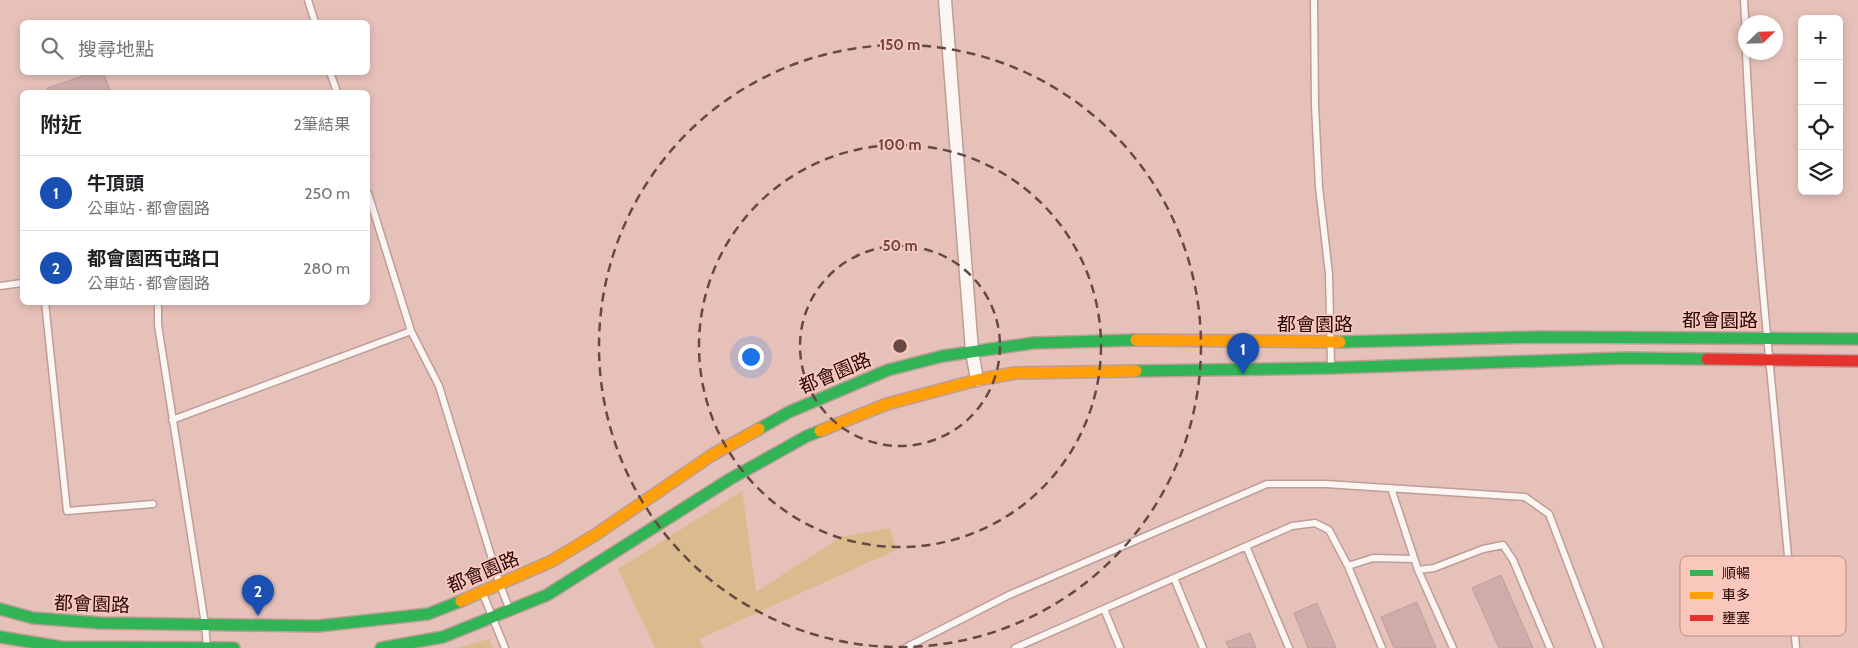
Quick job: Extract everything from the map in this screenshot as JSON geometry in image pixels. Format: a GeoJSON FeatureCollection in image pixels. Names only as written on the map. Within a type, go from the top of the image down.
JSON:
{"type":"FeatureCollection","features":[{"type":"Feature","properties":{"kind":"street"},"geometry":{"type":"LineString","coordinates":[[945,0],[972,351],[977,380]]}},
{"type":"Feature","properties":{"kind":"street","name":"都會園路"},"geometry":{"type":"LineString","coordinates":[[0,609],[33,618],[61,622],[318,626],[428,614],[552,561],[596,535],[712,455],[789,412],[888,370],[943,356],[972,351],[1033,343],[1107,340],[1331,342],[1540,337],[1858,339]]}},
{"type":"Feature","properties":{"kind":"street","name":"都會園路"},"geometry":{"type":"LineString","coordinates":[[381,648],[443,637],[547,595],[730,479],[807,436],[887,404],[977,380],[1015,373],[1331,368],[1626,358],[1858,361]]}},
{"type":"Feature","properties":{"kind":"street"},"geometry":{"type":"LineString","coordinates":[[0,637],[61,647],[234,648]]}},
{"type":"Feature","properties":{"kind":"lane"},"geometry":{"type":"LineString","coordinates":[[308,0],[314,20]]}},
{"type":"Feature","properties":{"kind":"lane"},"geometry":{"type":"LineString","coordinates":[[1314,0],[1315,105],[1319,178],[1328,274],[1331,368]]}},
{"type":"Feature","properties":{"kind":"lane"},"geometry":{"type":"LineString","coordinates":[[1744,0],[1745,15]]}},
{"type":"Feature","properties":{"kind":"lane"},"geometry":{"type":"LineString","coordinates":[[1746,60],[1750,147],[1787,556]]}},
{"type":"Feature","properties":{"kind":"lane"},"geometry":{"type":"LineString","coordinates":[[331,75],[336,90]]}},
{"type":"Feature","properties":{"kind":"lane"},"geometry":{"type":"LineString","coordinates":[[370,200],[411,331],[439,386],[500,584],[510,610]]}},
{"type":"Feature","properties":{"kind":"lane"},"geometry":{"type":"LineString","coordinates":[[0,286],[20,283]]}},
{"type":"Feature","properties":{"kind":"lane"},"geometry":{"type":"LineString","coordinates":[[45,305],[67,511],[153,504]]}},
{"type":"Feature","properties":{"kind":"lane"},"geometry":{"type":"LineString","coordinates":[[158,305],[158,325],[207,647]]}},
{"type":"Feature","properties":{"kind":"lane"},"geometry":{"type":"LineString","coordinates":[[172,420],[411,331]]}},
{"type":"Feature","properties":{"kind":"lane"},"geometry":{"type":"LineString","coordinates":[[905,648],[1009,595],[1268,484],[1326,484],[1525,497],[1549,514],[1600,648]]}},
{"type":"Feature","properties":{"kind":"lane"},"geometry":{"type":"LineString","coordinates":[[1390,488],[1418,570],[1453,648]]}},
{"type":"Feature","properties":{"kind":"lane"},"geometry":{"type":"LineString","coordinates":[[1015,648],[1292,526],[1315,522],[1328,530],[1348,566],[1382,648]]}},
{"type":"Feature","properties":{"kind":"lane"},"geometry":{"type":"LineString","coordinates":[[1418,570],[1434,568],[1483,549],[1503,545],[1513,560],[1550,648]]}},
{"type":"Feature","properties":{"kind":"lane"},"geometry":{"type":"LineString","coordinates":[[1246,546],[1289,648]]}},
{"type":"Feature","properties":{"kind":"lane"},"geometry":{"type":"LineString","coordinates":[[1348,566],[1373,558],[1414,559]]}},
{"type":"Feature","properties":{"kind":"lane"},"geometry":{"type":"LineString","coordinates":[[1174,578],[1203,648]]}},
{"type":"Feature","properties":{"kind":"lane"},"geometry":{"type":"LineString","coordinates":[[482,592],[505,648]]}},
{"type":"Feature","properties":{"kind":"lane"},"geometry":{"type":"LineString","coordinates":[[1104,609],[1120,648]]}},
{"type":"Feature","properties":{"kind":"shaded area"},"geometry":{"type":"Polygon","coordinates":[[[742,491],[756,592],[841,537],[890,528],[896,550],[699,639],[703,648],[655,648],[618,569],[742,491]]]}},
{"type":"Feature","properties":{"kind":"shaded area"},"geometry":{"type":"Polygon","coordinates":[[[489,639],[493,648],[457,648],[489,639]]]}},
{"type":"Feature","properties":{"kind":"building"},"geometry":{"type":"Polygon","coordinates":[[[86,75],[104,75],[110,90],[48,90],[47,88],[86,75]]]}},
{"type":"Feature","properties":{"kind":"building"},"geometry":{"type":"Polygon","coordinates":[[[1501,575],[1533,648],[1499,648],[1472,588],[1501,575]]]}},
{"type":"Feature","properties":{"kind":"building"},"geometry":{"type":"Polygon","coordinates":[[[1417,602],[1436,648],[1394,648],[1381,617],[1417,602]]]}},
{"type":"Feature","properties":{"kind":"building"},"geometry":{"type":"Polygon","coordinates":[[[1317,603],[1336,648],[1308,648],[1294,613],[1317,603]]]}},
{"type":"Feature","properties":{"kind":"building"},"geometry":{"type":"Polygon","coordinates":[[[1250,633],[1256,648],[1229,648],[1226,642],[1250,633]]]}},
{"type":"Feature","properties":{"kind":"traffic: fast"},"geometry":{"type":"LineString","coordinates":[[1340,342],[1540,337],[1858,339]]}},
{"type":"Feature","properties":{"kind":"traffic: fast"},"geometry":{"type":"LineString","coordinates":[[759,429],[789,412],[888,370],[943,356],[1033,343],[1136,340]]}},
{"type":"Feature","properties":{"kind":"traffic: fast"},"geometry":{"type":"LineString","coordinates":[[1136,371],[1331,368],[1625,358],[1707,359]]}},
{"type":"Feature","properties":{"kind":"traffic: fast"},"geometry":{"type":"LineString","coordinates":[[381,648],[443,637],[547,595],[730,479],[807,436],[820,431]]}},
{"type":"Feature","properties":{"kind":"traffic: fast"},"geometry":{"type":"LineString","coordinates":[[0,609],[33,618],[100,623],[318,626],[428,614],[461,601]]}},
{"type":"Feature","properties":{"kind":"traffic: fast"},"geometry":{"type":"LineString","coordinates":[[0,637],[61,647],[234,648]]}},
{"type":"Feature","properties":{"kind":"traffic: slow"},"geometry":{"type":"LineString","coordinates":[[1136,340],[1340,342]]}},
{"type":"Feature","properties":{"kind":"traffic: slow"},"geometry":{"type":"LineString","coordinates":[[820,431],[887,404],[977,380],[1015,373],[1136,371]]}},
{"type":"Feature","properties":{"kind":"traffic: slow"},"geometry":{"type":"LineString","coordinates":[[461,601],[552,561],[595,535],[712,455],[759,429]]}},
{"type":"Feature","properties":{"kind":"traffic: jam"},"geometry":{"type":"LineString","coordinates":[[1707,359],[1858,361]]}},
{"type":"Feature","properties":{"kind":"place","name":"牛頂頭"},"geometry":{"type":"Point","coordinates":[1243,374]}},
{"type":"Feature","properties":{"kind":"place","name":"都會園西屯路口"},"geometry":{"type":"Point","coordinates":[258,616]}}]}
